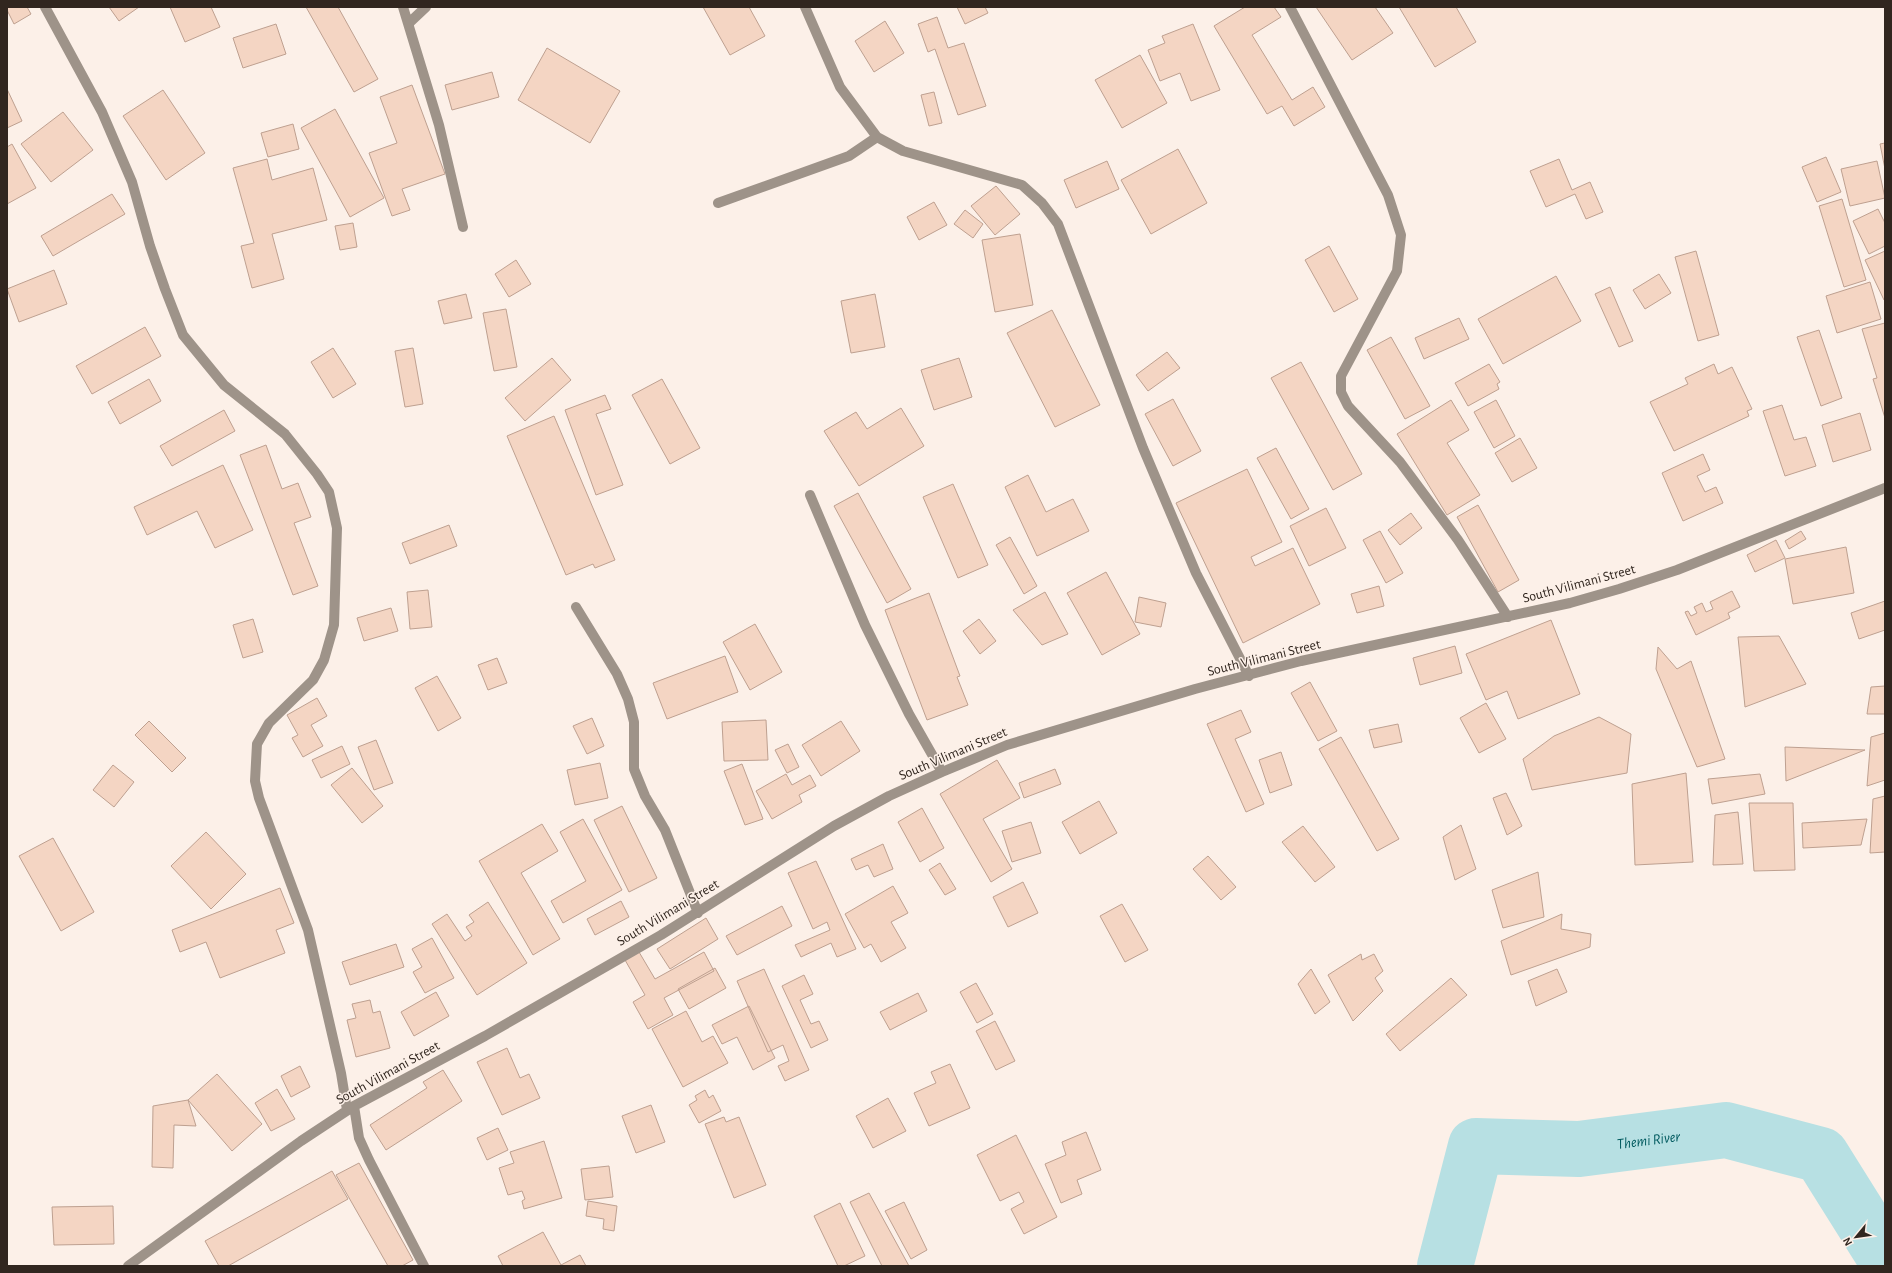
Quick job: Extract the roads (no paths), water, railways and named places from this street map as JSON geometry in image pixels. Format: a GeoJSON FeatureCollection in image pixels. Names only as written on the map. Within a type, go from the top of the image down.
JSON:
{"type":"FeatureCollection","features":[{"type":"Feature","properties":{"kind":"street"},"geometry":{"type":"LineString","coordinates":[[45,7],[102,112],[132,182],[153,253],[183,335],[224,385],[285,434],[330,492],[337,528],[334,625],[324,660],[313,680],[269,723],[257,744],[255,774],[259,798],[308,930],[341,1073],[359,1138],[424,1266]]}},
{"type":"Feature","properties":{"kind":"street"},"geometry":{"type":"LineString","coordinates":[[403,7],[439,125],[462,227]]}},
{"type":"Feature","properties":{"kind":"street"},"geometry":{"type":"LineString","coordinates":[[409,23],[426,7]]}},
{"type":"Feature","properties":{"kind":"street"},"geometry":{"type":"LineString","coordinates":[[805,7],[840,87],[877,137],[903,151],[1022,185],[1042,203],[1058,224],[1143,448],[1192,566],[1249,676]]}},
{"type":"Feature","properties":{"kind":"street"},"geometry":{"type":"LineString","coordinates":[[1290,7],[1388,195],[1401,235],[1397,271],[1342,376],[1341,392],[1348,406],[1405,468],[1458,540],[1508,617]]}},
{"type":"Feature","properties":{"kind":"street"},"geometry":{"type":"LineString","coordinates":[[718,203],[849,156],[877,137]]}},
{"type":"Feature","properties":{"kind":"street","name":"South Vilimani Street"},"geometry":{"type":"LineString","coordinates":[[128,1266],[301,1141],[351,1108],[485,1036],[698,913],[834,826],[889,796],[942,772],[1007,745],[1166,698],[1301,661],[1570,603],[1677,570],[1885,488]]}},
{"type":"Feature","properties":{"kind":"street"},"geometry":{"type":"LineString","coordinates":[[810,495],[865,625],[909,714],[942,772]]}},
{"type":"Feature","properties":{"kind":"street"},"geometry":{"type":"LineString","coordinates":[[576,607],[617,674],[628,699],[634,722],[634,769],[645,796],[665,830],[698,913]]}},
{"type":"Feature","properties":{"kind":"waterway","name":"Themi River"},"geometry":{"type":"LineString","coordinates":[[1445,1266],[1476,1146],[1579,1149],[1726,1130],[1821,1155],[1885,1257]]}}]}
